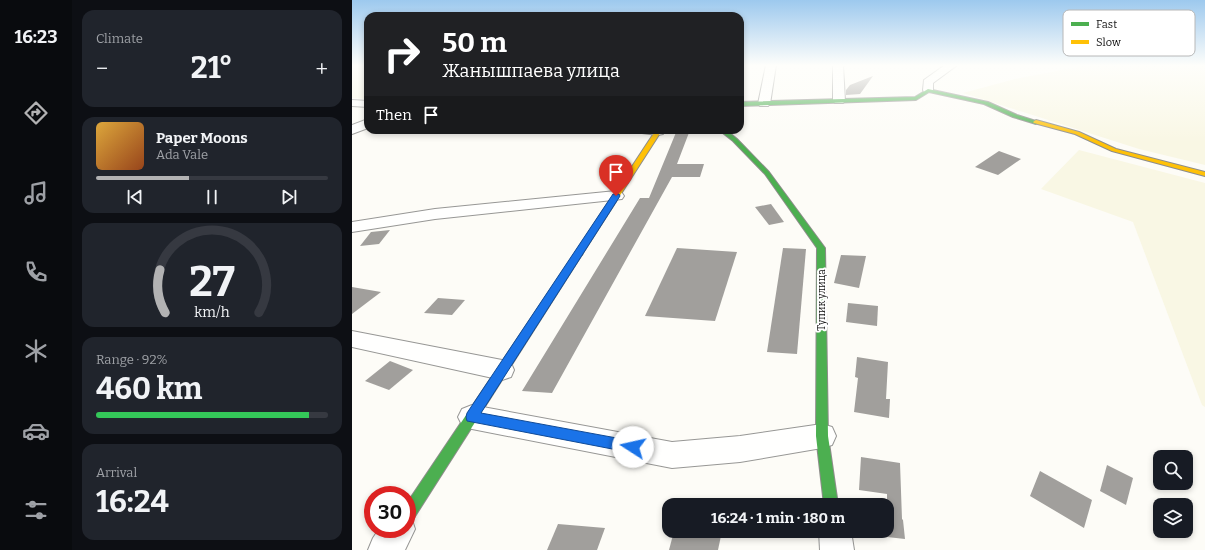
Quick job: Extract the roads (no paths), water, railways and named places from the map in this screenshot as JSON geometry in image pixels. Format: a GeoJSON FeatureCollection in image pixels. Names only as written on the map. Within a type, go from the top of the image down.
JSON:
{"type":"FeatureCollection","features":[{"type":"Feature","properties":{"kind":"street"},"geometry":{"type":"LineString","coordinates":[[764,104],[766,91]]}},
{"type":"Feature","properties":{"kind":"street"},"geometry":{"type":"LineString","coordinates":[[839,91],[839,101]]}},
{"type":"Feature","properties":{"kind":"street"},"geometry":{"type":"LineString","coordinates":[[744,104],[839,101],[860,102],[916,98],[927,91]]}},
{"type":"Feature","properties":{"kind":"street"},"geometry":{"type":"LineString","coordinates":[[931,91],[986,103],[1015,116],[1077,133],[1114,150],[1205,174]]}},
{"type":"Feature","properties":{"kind":"street"},"geometry":{"type":"LineString","coordinates":[[352,103],[364,104]]}},
{"type":"Feature","properties":{"kind":"street"},"geometry":{"type":"LineString","coordinates":[[352,130],[364,125]]}},
{"type":"Feature","properties":{"kind":"street"},"geometry":{"type":"LineString","coordinates":[[416,502],[616,196],[652,134]]}},
{"type":"Feature","properties":{"kind":"street","name":"Тупик улица"},"geometry":{"type":"LineString","coordinates":[[727,134],[767,173],[821,248],[822,436],[830,498]]}},
{"type":"Feature","properties":{"kind":"street"},"geometry":{"type":"LineString","coordinates":[[352,227],[435,214],[616,196]]}},
{"type":"Feature","properties":{"kind":"street"},"geometry":{"type":"LineString","coordinates":[[352,339],[502,370]]}},
{"type":"Feature","properties":{"kind":"street"},"geometry":{"type":"LineString","coordinates":[[472,417],[672,455],[740,449],[822,436]]}},
{"type":"Feature","properties":{"kind":"street"},"geometry":{"type":"LineString","coordinates":[[385,550],[393,538]]}},
{"type":"Feature","properties":{"kind":"street"},"geometry":{"type":"LineString","coordinates":[[836,538],[837,550]]}}]}
